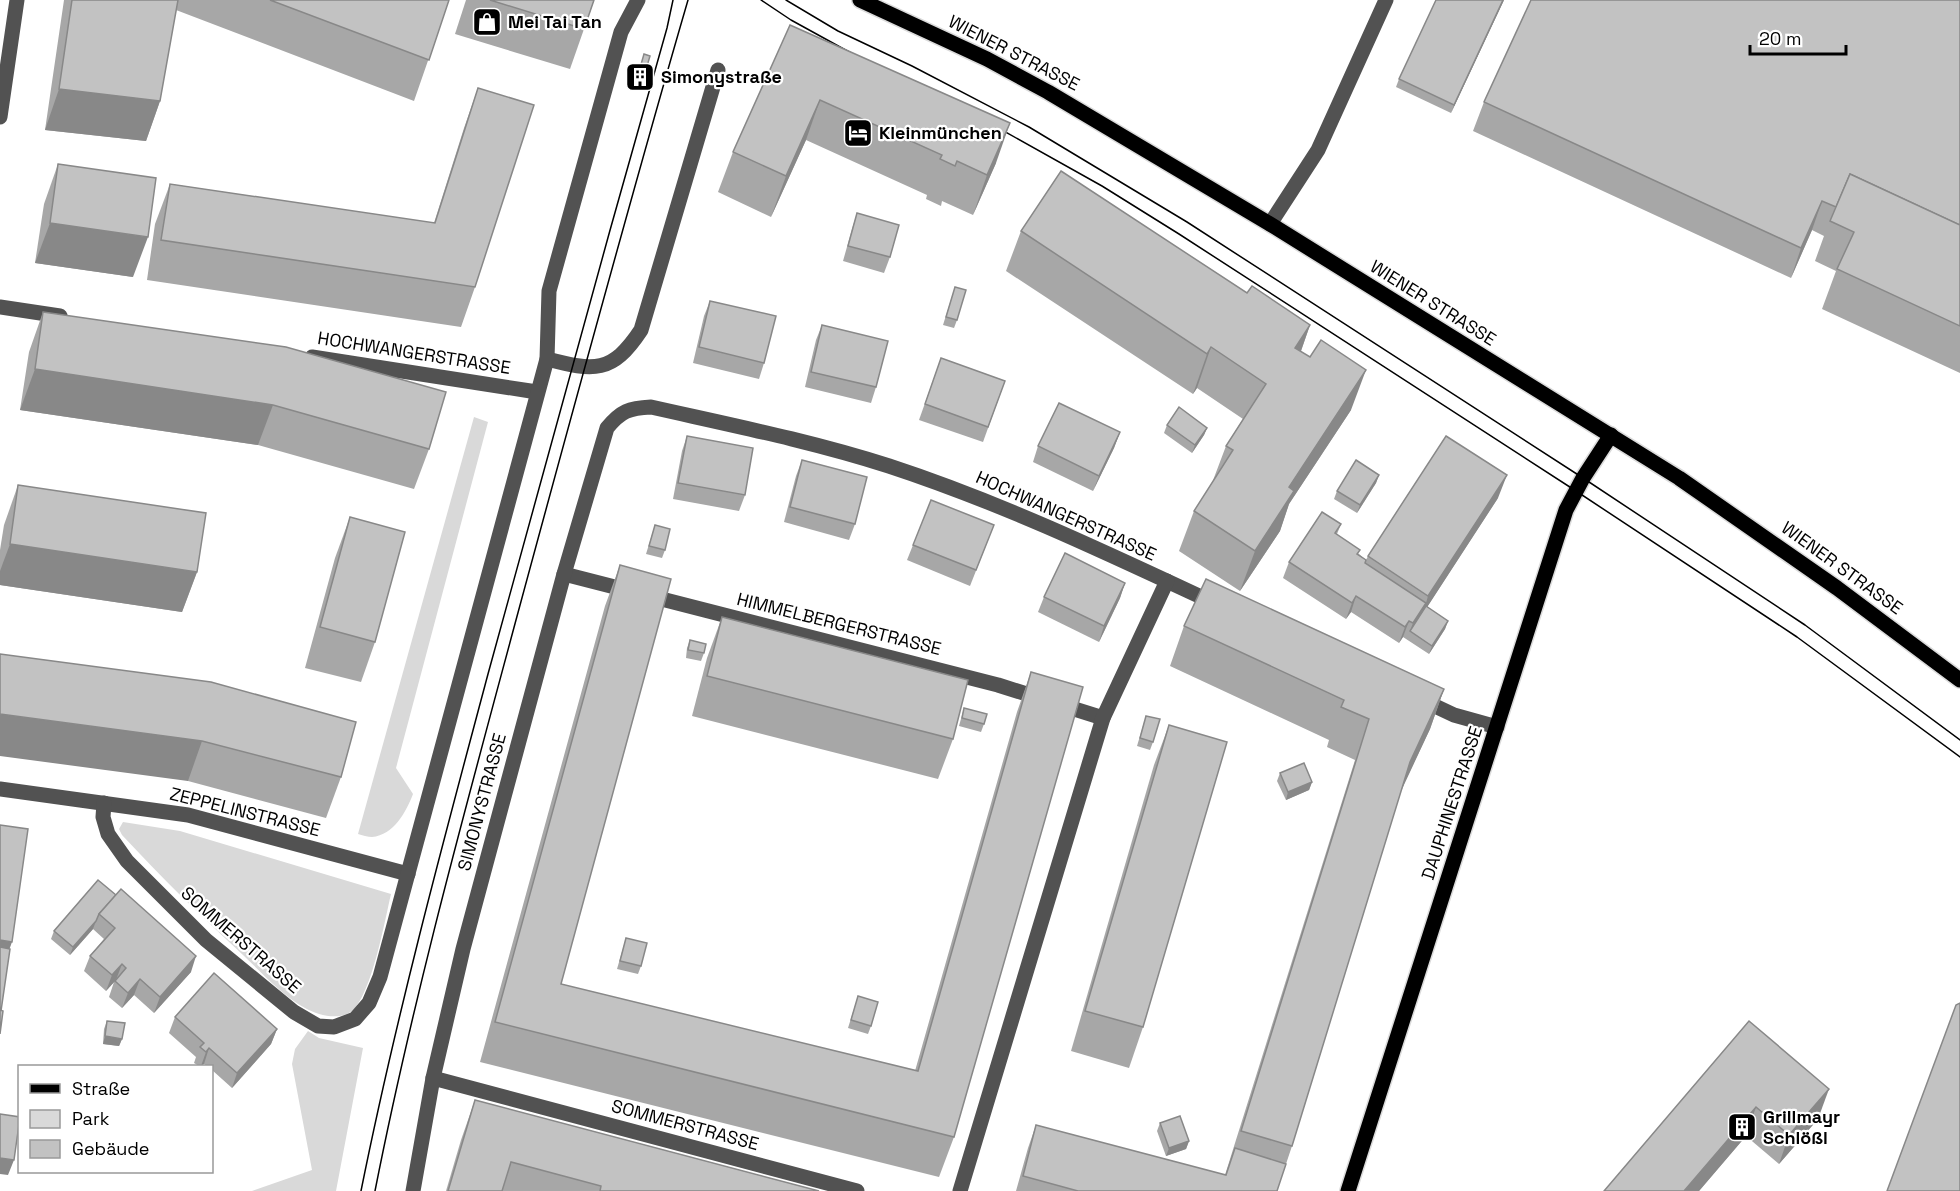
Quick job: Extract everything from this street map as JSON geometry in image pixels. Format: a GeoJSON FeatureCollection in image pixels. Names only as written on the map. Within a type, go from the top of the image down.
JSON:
{"type":"FeatureCollection","features":[{"type":"Feature","properties":{"kind":"main road","name":"WIENER STRASSE"},"geometry":{"type":"LineString","coordinates":[[860,0],[987,59],[1048,92],[1270,224],[1611,435],[1735,515],[1960,680]]}},
{"type":"Feature","properties":{"kind":"main road","name":"DAUPHINESTRASSE"},"geometry":{"type":"LineString","coordinates":[[1348,1191],[1566,510],[1583,478],[1611,435]]}},
{"type":"Feature","properties":{"kind":"street"},"geometry":{"type":"LineString","coordinates":[[0,117],[16,0]]}},
{"type":"Feature","properties":{"kind":"street"},"geometry":{"type":"LineString","coordinates":[[408,874],[547,359],[549,291],[621,32],[638,0]]}},
{"type":"Feature","properties":{"kind":"street"},"geometry":{"type":"LineString","coordinates":[[1270,224],[1318,150],[1386,0]]}},
{"type":"Feature","properties":{"kind":"street"},"geometry":{"type":"LineString","coordinates":[[547,359],[585,366],[613,362],[629,348],[640,330],[718,70]]}},
{"type":"Feature","properties":{"kind":"street"},"geometry":{"type":"LineString","coordinates":[[0,307],[75,319]]}},
{"type":"Feature","properties":{"kind":"street","name":"HOCHWANGERSTRASSE"},"geometry":{"type":"LineString","coordinates":[[300,355],[537,392]]}},
{"type":"Feature","properties":{"kind":"street","name":"HOCHWANGERSTRASSE"},"geometry":{"type":"LineString","coordinates":[[607,428],[618,415],[634,408],[651,407],[783,436],[888,466],[961,491],[1032,520],[1226,609]]}},
{"type":"Feature","properties":{"kind":"street","name":"SIMONYSTRASSE"},"geometry":{"type":"LineString","coordinates":[[413,1191],[433,1078],[463,949],[564,574],[607,428]]}},
{"type":"Feature","properties":{"kind":"street","name":"HIMMELBERGERSTRASSE"},"geometry":{"type":"LineString","coordinates":[[564,574],[998,685],[1103,718]]}},
{"type":"Feature","properties":{"kind":"street"},"geometry":{"type":"LineString","coordinates":[[960,1191],[1103,718],[1167,581]]}},
{"type":"Feature","properties":{"kind":"street"},"geometry":{"type":"LineString","coordinates":[[1402,690],[1454,715],[1497,727]]}},
{"type":"Feature","properties":{"kind":"street","name":"ZEPPELINSTRASSE"},"geometry":{"type":"LineString","coordinates":[[0,789],[188,815],[408,874]]}},
{"type":"Feature","properties":{"kind":"street","name":"SOMMERSTRASSE"},"geometry":{"type":"LineString","coordinates":[[104,803],[103,817],[108,834],[128,861],[156,891],[206,940],[258,984],[294,1012],[318,1026],[334,1027],[355,1019],[369,1003],[380,977],[408,874]]}},
{"type":"Feature","properties":{"kind":"street","name":"SOMMERSTRASSE"},"geometry":{"type":"LineString","coordinates":[[433,1078],[857,1191]]}},
{"type":"Feature","properties":{"kind":"green space"},"geometry":{"type":"Polygon","coordinates":[[[474,417],[488,422],[396,768],[413,794],[403,815],[387,832],[372,837],[358,834],[474,417]]]}},
{"type":"Feature","properties":{"kind":"green space"},"geometry":{"type":"Polygon","coordinates":[[[123,822],[180,831],[391,894],[376,958],[364,993],[357,1005],[344,1015],[327,1016],[310,1011],[288,997],[137,851],[119,829],[123,822]]]}},
{"type":"Feature","properties":{"kind":"green space"},"geometry":{"type":"Polygon","coordinates":[[[308,1031],[319,1038],[363,1048],[336,1191],[252,1191],[312,1170],[292,1064],[295,1049],[308,1031]]]}},
{"type":"Feature","properties":{"kind":"building"},"geometry":{"type":"Polygon","coordinates":[[[72,0],[178,0],[160,101],[59,89],[72,0]]]}},
{"type":"Feature","properties":{"kind":"building"},"geometry":{"type":"Polygon","coordinates":[[[270,0],[449,0],[429,60],[270,0]]]}},
{"type":"Feature","properties":{"kind":"building"},"geometry":{"type":"Polygon","coordinates":[[[490,0],[594,0],[584,29],[490,0]]]}},
{"type":"Feature","properties":{"kind":"building"},"geometry":{"type":"Polygon","coordinates":[[[1436,0],[1503,0],[1454,105],[1399,79],[1436,0]]]}},
{"type":"Feature","properties":{"kind":"building"},"geometry":{"type":"Polygon","coordinates":[[[1531,0],[1960,0],[1960,225],[1850,174],[1836,207],[1822,201],[1801,248],[1484,102],[1531,0]]]}},
{"type":"Feature","properties":{"kind":"building"},"geometry":{"type":"Polygon","coordinates":[[[790,25],[1010,123],[987,175],[957,161],[955,166],[940,159],[942,155],[820,100],[786,176],[733,152],[790,25]]]}},
{"type":"Feature","properties":{"kind":"building","name":"Simonystraße"},"geometry":{"type":"Polygon","coordinates":[[[644,54],[650,56],[642,83],[636,82],[644,54]]]}},
{"type":"Feature","properties":{"kind":"building"},"geometry":{"type":"Polygon","coordinates":[[[478,88],[534,105],[475,287],[161,240],[170,184],[435,223],[478,88]]]}},
{"type":"Feature","properties":{"kind":"building"},"geometry":{"type":"Polygon","coordinates":[[[58,164],[156,178],[148,237],[50,223],[58,164]]]}},
{"type":"Feature","properties":{"kind":"building"},"geometry":{"type":"Polygon","coordinates":[[[1061,171],[1247,293],[1252,286],[1310,325],[1295,348],[1310,357],[1321,340],[1366,370],[1289,487],[1294,491],[1255,551],[1194,511],[1233,450],[1226,446],[1266,384],[1211,347],[1207,354],[1021,231],[1061,171]]]}},
{"type":"Feature","properties":{"kind":"building"},"geometry":{"type":"Polygon","coordinates":[[[1850,174],[1960,225],[1960,326],[1837,269],[1854,232],[1830,221],[1850,174]]]}},
{"type":"Feature","properties":{"kind":"building"},"geometry":{"type":"Polygon","coordinates":[[[857,213],[899,225],[890,257],[848,246],[857,213]]]}},
{"type":"Feature","properties":{"kind":"building"},"geometry":{"type":"Polygon","coordinates":[[[955,287],[966,290],[957,320],[946,317],[955,287]]]}},
{"type":"Feature","properties":{"kind":"building"},"geometry":{"type":"Polygon","coordinates":[[[710,301],[776,316],[764,363],[699,347],[710,301]]]}},
{"type":"Feature","properties":{"kind":"building"},"geometry":{"type":"Polygon","coordinates":[[[43,312],[286,347],[446,392],[429,449],[273,405],[35,369],[43,312]]]}},
{"type":"Feature","properties":{"kind":"building"},"geometry":{"type":"Polygon","coordinates":[[[822,325],[888,341],[876,387],[811,372],[822,325]]]}},
{"type":"Feature","properties":{"kind":"building"},"geometry":{"type":"Polygon","coordinates":[[[941,358],[1005,381],[988,427],[925,404],[941,358]]]}},
{"type":"Feature","properties":{"kind":"building"},"geometry":{"type":"Polygon","coordinates":[[[1059,403],[1120,432],[1099,476],[1038,446],[1059,403]]]}},
{"type":"Feature","properties":{"kind":"building"},"geometry":{"type":"Polygon","coordinates":[[[1179,407],[1207,428],[1195,445],[1167,425],[1179,407]]]}},
{"type":"Feature","properties":{"kind":"building"},"geometry":{"type":"Polygon","coordinates":[[[687,436],[753,448],[745,495],[678,483],[687,436]]]}},
{"type":"Feature","properties":{"kind":"building"},"geometry":{"type":"Polygon","coordinates":[[[1446,436],[1507,475],[1428,596],[1368,556],[1446,436]]]}},
{"type":"Feature","properties":{"kind":"building"},"geometry":{"type":"Polygon","coordinates":[[[802,460],[867,477],[855,524],[790,507],[802,460]]]}},
{"type":"Feature","properties":{"kind":"building"},"geometry":{"type":"Polygon","coordinates":[[[1356,460],[1379,475],[1360,505],[1337,491],[1356,460]]]}},
{"type":"Feature","properties":{"kind":"building"},"geometry":{"type":"Polygon","coordinates":[[[18,485],[206,513],[197,572],[10,544],[18,485]]]}},
{"type":"Feature","properties":{"kind":"building"},"geometry":{"type":"Polygon","coordinates":[[[931,500],[994,525],[976,570],[913,545],[931,500]]]}},
{"type":"Feature","properties":{"kind":"building"},"geometry":{"type":"Polygon","coordinates":[[[1322,512],[1341,524],[1335,533],[1360,550],[1357,554],[1366,560],[1365,563],[1426,603],[1413,623],[1409,621],[1405,627],[1356,596],[1352,603],[1289,562],[1322,512]]]}},
{"type":"Feature","properties":{"kind":"building"},"geometry":{"type":"Polygon","coordinates":[[[350,517],[405,532],[375,642],[320,627],[350,517]]]}},
{"type":"Feature","properties":{"kind":"building"},"geometry":{"type":"Polygon","coordinates":[[[655,525],[670,529],[665,550],[649,546],[655,525]]]}},
{"type":"Feature","properties":{"kind":"building"},"geometry":{"type":"Polygon","coordinates":[[[1065,553],[1125,583],[1104,626],[1044,597],[1065,553]]]}},
{"type":"Feature","properties":{"kind":"building"},"geometry":{"type":"Polygon","coordinates":[[[620,565],[671,579],[561,984],[918,1071],[1031,672],[1083,687],[954,1137],[495,1022],[620,565]]]}},
{"type":"Feature","properties":{"kind":"building"},"geometry":{"type":"Polygon","coordinates":[[[1206,579],[1444,689],[1410,762],[1292,1146],[1241,1131],[1369,719],[1341,707],[1344,700],[1184,626],[1206,579]]]}},
{"type":"Feature","properties":{"kind":"building"},"geometry":{"type":"Polygon","coordinates":[[[1426,606],[1448,621],[1432,646],[1410,631],[1426,606]]]}},
{"type":"Feature","properties":{"kind":"building"},"geometry":{"type":"Polygon","coordinates":[[[722,617],[968,680],[953,739],[707,676],[722,617]]]}},
{"type":"Feature","properties":{"kind":"building"},"geometry":{"type":"Polygon","coordinates":[[[690,640],[706,644],[704,653],[688,650],[690,640]]]}},
{"type":"Feature","properties":{"kind":"building"},"geometry":{"type":"Polygon","coordinates":[[[0,654],[211,682],[356,722],[341,777],[202,741],[0,714],[0,654]]]}},
{"type":"Feature","properties":{"kind":"building"},"geometry":{"type":"Polygon","coordinates":[[[964,708],[987,714],[984,724],[962,718],[964,708]]]}},
{"type":"Feature","properties":{"kind":"building"},"geometry":{"type":"Polygon","coordinates":[[[1146,716],[1160,719],[1153,742],[1140,738],[1146,716]]]}},
{"type":"Feature","properties":{"kind":"building"},"geometry":{"type":"Polygon","coordinates":[[[1169,725],[1227,742],[1143,1027],[1085,1011],[1169,725]]]}},
{"type":"Feature","properties":{"kind":"building"},"geometry":{"type":"Polygon","coordinates":[[[1304,763],[1312,782],[1288,792],[1280,773],[1304,763]]]}},
{"type":"Feature","properties":{"kind":"building"},"geometry":{"type":"Polygon","coordinates":[[[0,825],[28,829],[12,942],[0,940],[0,825]]]}},
{"type":"Feature","properties":{"kind":"building"},"geometry":{"type":"Polygon","coordinates":[[[98,880],[116,895],[73,947],[54,931],[98,880]]]}},
{"type":"Feature","properties":{"kind":"building"},"geometry":{"type":"Polygon","coordinates":[[[121,889],[196,956],[160,997],[140,979],[128,993],[115,981],[126,968],[122,964],[112,975],[90,956],[115,928],[99,914],[121,889]]]}},
{"type":"Feature","properties":{"kind":"building"},"geometry":{"type":"Polygon","coordinates":[[[626,938],[647,943],[641,966],[620,961],[626,938]]]}},
{"type":"Feature","properties":{"kind":"building"},"geometry":{"type":"Polygon","coordinates":[[[0,947],[10,949],[1,1011],[0,1010],[0,947]]]}},
{"type":"Feature","properties":{"kind":"building"},"geometry":{"type":"Polygon","coordinates":[[[214,973],[277,1029],[237,1073],[209,1048],[206,1052],[200,1047],[204,1043],[175,1017],[214,973]]]}},
{"type":"Feature","properties":{"kind":"building"},"geometry":{"type":"Polygon","coordinates":[[[858,996],[878,1002],[871,1026],[851,1020],[858,996]]]}},
{"type":"Feature","properties":{"kind":"building"},"geometry":{"type":"Polygon","coordinates":[[[1960,1003],[1960,1191],[1887,1191],[1956,1005],[1960,1003]]]}},
{"type":"Feature","properties":{"kind":"building"},"geometry":{"type":"Polygon","coordinates":[[[0,1010],[3,1011],[0,1034],[0,1010]]]}},
{"type":"Feature","properties":{"kind":"building"},"geometry":{"type":"Polygon","coordinates":[[[107,1021],[125,1023],[122,1039],[105,1036],[107,1021]]]}},
{"type":"Feature","properties":{"kind":"building","name":"Grillmayr Schlößl"},"geometry":{"type":"Polygon","coordinates":[[[1749,1021],[1829,1089],[1789,1135],[1756,1107],[1684,1191],[1604,1191],[1749,1021]]]}},
{"type":"Feature","properties":{"kind":"building"},"geometry":{"type":"Polygon","coordinates":[[[475,1100],[819,1191],[600,1191],[601,1186],[511,1162],[502,1191],[448,1191],[475,1100]]]}},
{"type":"Feature","properties":{"kind":"building"},"geometry":{"type":"Polygon","coordinates":[[[0,1114],[18,1117],[14,1160],[0,1158],[0,1114]]]}},
{"type":"Feature","properties":{"kind":"building"},"geometry":{"type":"Polygon","coordinates":[[[1180,1116],[1189,1141],[1169,1148],[1160,1123],[1180,1116]]]}},
{"type":"Feature","properties":{"kind":"building"},"geometry":{"type":"Polygon","coordinates":[[[1036,1125],[1226,1175],[1235,1148],[1286,1164],[1277,1191],[1078,1191],[1023,1176],[1036,1125]]]}},
{"type":"Feature","properties":{"kind":"tram line"},"geometry":{"type":"LineString","coordinates":[[361,1191],[420,932],[488,674],[673,0]]}},
{"type":"Feature","properties":{"kind":"tram line"},"geometry":{"type":"LineString","coordinates":[[375,1191],[406,1047],[459,833],[600,310],[688,0]]}},
{"type":"Feature","properties":{"kind":"tram line"},"geometry":{"type":"LineString","coordinates":[[761,0],[791,20],[851,53]]}},
{"type":"Feature","properties":{"kind":"tram line"},"geometry":{"type":"LineString","coordinates":[[786,0],[838,31],[912,66],[1029,127],[1187,222],[1583,478],[1805,625],[1960,740]]}},
{"type":"Feature","properties":{"kind":"tram line"},"geometry":{"type":"LineString","coordinates":[[993,125],[1102,186],[1179,234],[1576,491],[1797,637],[1960,757]]}},
{"type":"Feature","properties":{"kind":"place","name":"Mei Tai Tan"},"geometry":{"type":"Point","coordinates":[487,22]}},
{"type":"Feature","properties":{"kind":"place","name":"Simonystraße"},"geometry":{"type":"Point","coordinates":[640,77]}},
{"type":"Feature","properties":{"kind":"place","name":"Kleinmünchen"},"geometry":{"type":"Point","coordinates":[858,133]}},
{"type":"Feature","properties":{"kind":"place","name":"Grillmayr Schlößl"},"geometry":{"type":"Point","coordinates":[1742,1127]}}]}
